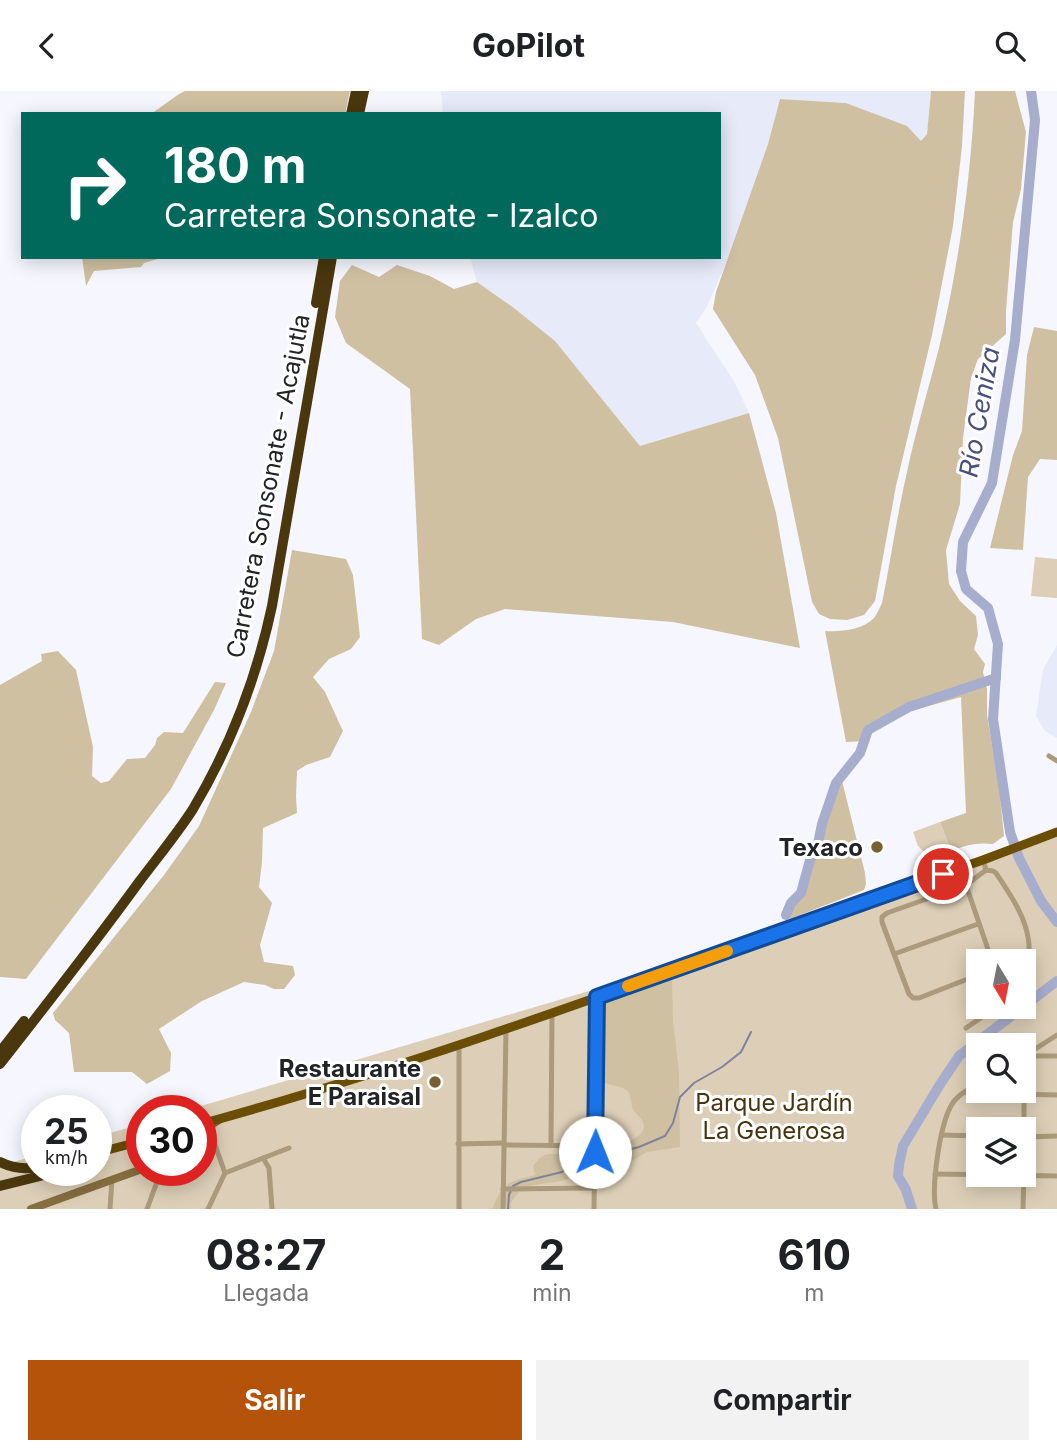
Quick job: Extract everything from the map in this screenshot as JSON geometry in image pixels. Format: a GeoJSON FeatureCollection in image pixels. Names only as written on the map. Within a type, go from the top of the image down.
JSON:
{"type":"FeatureCollection","features":[{"type":"Feature","properties":{"kind":"highway"},"geometry":{"type":"LineString","coordinates":[[351,112],[356,91]]}},
{"type":"Feature","properties":{"kind":"highway"},"geometry":{"type":"LineString","coordinates":[[359,112],[364,91]]}},
{"type":"Feature","properties":{"kind":"highway"},"geometry":{"type":"LineString","coordinates":[[0,1052],[178,821],[211,762],[229,721],[261,626],[278,541],[324,259]]}},
{"type":"Feature","properties":{"kind":"highway","name":"Carretera Sonsonate - Acajutla"},"geometry":{"type":"LineString","coordinates":[[0,1065],[192,810],[218,763],[239,713],[258,662],[272,606],[332,259]]}},
{"type":"Feature","properties":{"kind":"highway"},"geometry":{"type":"LineString","coordinates":[[0,1162],[21,1168]]}},
{"type":"Feature","properties":{"kind":"highway"},"geometry":{"type":"LineString","coordinates":[[0,1178],[21,1176]]}},
{"type":"Feature","properties":{"kind":"highway"},"geometry":{"type":"LineString","coordinates":[[0,1186],[21,1181]]}},
{"type":"Feature","properties":{"kind":"main road"},"geometry":{"type":"LineString","coordinates":[[217,1122],[459,1045],[984,865],[1006,851],[1057,833]]}},
{"type":"Feature","properties":{"kind":"street"},"geometry":{"type":"LineString","coordinates":[[1049,755],[1057,761]]}},
{"type":"Feature","properties":{"kind":"street"},"geometry":{"type":"LineString","coordinates":[[966,980],[913,998],[909,994],[882,917],[966,885],[984,865],[996,873],[1017,903],[1030,949]]}},
{"type":"Feature","properties":{"kind":"street"},"geometry":{"type":"LineString","coordinates":[[966,885],[987,949]]}},
{"type":"Feature","properties":{"kind":"street"},"geometry":{"type":"LineString","coordinates":[[894,954],[978,924]]}},
{"type":"Feature","properties":{"kind":"street"},"geometry":{"type":"LineString","coordinates":[[594,1209],[597,997]]}},
{"type":"Feature","properties":{"kind":"street"},"geometry":{"type":"LineString","coordinates":[[551,1145],[552,1013]]}},
{"type":"Feature","properties":{"kind":"street"},"geometry":{"type":"LineString","coordinates":[[966,1028],[979,1019]]}},
{"type":"Feature","properties":{"kind":"street"},"geometry":{"type":"LineString","coordinates":[[503,1209],[509,1189],[504,1144],[506,1029]]}},
{"type":"Feature","properties":{"kind":"street"},"geometry":{"type":"LineString","coordinates":[[1036,1048],[1057,1035]]}},
{"type":"Feature","properties":{"kind":"street"},"geometry":{"type":"LineString","coordinates":[[458,1209],[459,1045]]}},
{"type":"Feature","properties":{"kind":"street"},"geometry":{"type":"LineString","coordinates":[[1036,1056],[1057,1056]]}},
{"type":"Feature","properties":{"kind":"street"},"geometry":{"type":"LineString","coordinates":[[936,1209],[935,1174],[942,1135],[950,1107],[966,1091]]}},
{"type":"Feature","properties":{"kind":"street"},"geometry":{"type":"LineString","coordinates":[[1036,1094],[1057,1095]]}},
{"type":"Feature","properties":{"kind":"street"},"geometry":{"type":"LineString","coordinates":[[942,1135],[966,1136]]}},
{"type":"Feature","properties":{"kind":"street"},"geometry":{"type":"LineString","coordinates":[[1036,1136],[1057,1136]]}},
{"type":"Feature","properties":{"kind":"street"},"geometry":{"type":"LineString","coordinates":[[458,1144],[551,1145],[595,1149]]}},
{"type":"Feature","properties":{"kind":"street"},"geometry":{"type":"LineString","coordinates":[[208,1209],[225,1173],[289,1148]]}},
{"type":"Feature","properties":{"kind":"street"},"geometry":{"type":"LineString","coordinates":[[217,1156],[225,1173]]}},
{"type":"Feature","properties":{"kind":"street"},"geometry":{"type":"LineString","coordinates":[[263,1158],[269,1168],[272,1209]]}},
{"type":"Feature","properties":{"kind":"street"},"geometry":{"type":"LineString","coordinates":[[112,1179],[126,1174]]}},
{"type":"Feature","properties":{"kind":"street"},"geometry":{"type":"LineString","coordinates":[[935,1174],[966,1174]]}},
{"type":"Feature","properties":{"kind":"street"},"geometry":{"type":"LineString","coordinates":[[1036,1175],[1057,1176]]}},
{"type":"Feature","properties":{"kind":"street"},"geometry":{"type":"LineString","coordinates":[[32,1209],[93,1186]]}},
{"type":"Feature","properties":{"kind":"street"},"geometry":{"type":"LineString","coordinates":[[110,1209],[112,1186]]}},
{"type":"Feature","properties":{"kind":"street"},"geometry":{"type":"LineString","coordinates":[[147,1209],[155,1186]]}},
{"type":"Feature","properties":{"kind":"street"},"geometry":{"type":"LineString","coordinates":[[1024,1187],[1024,1209]]}},
{"type":"Feature","properties":{"kind":"street"},"geometry":{"type":"LineString","coordinates":[[509,1189],[594,1188]]}},
{"type":"Feature","properties":{"kind":"shaded area"},"geometry":{"type":"Polygon","coordinates":[[[185,91],[350,91],[345,112],[154,112],[185,91]]]}},
{"type":"Feature","properties":{"kind":"shaded area"},"geometry":{"type":"Polygon","coordinates":[[[441,91],[931,91],[927,134],[921,141],[846,103],[780,99],[768,144],[730,255],[706,308],[696,323],[735,383],[749,413],[640,446],[555,341],[477,282],[471,259],[721,259],[721,112],[443,112],[441,91]]]}},
{"type":"Feature","properties":{"kind":"shaded area"},"geometry":{"type":"Polygon","coordinates":[[[931,91],[965,91],[953,226],[932,335],[896,486],[875,601],[864,615],[847,620],[830,619],[819,614],[812,602],[778,438],[755,375],[713,309],[716,292],[768,144],[780,99],[846,103],[907,126],[921,141],[927,134],[931,91]]]}},
{"type":"Feature","properties":{"kind":"shaded area"},"geometry":{"type":"Polygon","coordinates":[[[975,91],[1015,91],[1026,132],[1021,189],[1013,222],[1006,334],[978,359],[971,378],[963,438],[960,504],[946,550],[949,584],[960,601],[976,616],[978,635],[974,649],[985,664],[983,672],[987,689],[987,715],[1004,836],[993,844],[982,843],[951,851],[940,822],[966,813],[961,697],[911,711],[871,732],[867,741],[846,742],[825,631],[864,625],[874,618],[882,603],[900,504],[939,348],[958,252],[967,188],[975,91]]]}},
{"type":"Feature","properties":{"kind":"shaded area"},"geometry":{"type":"Polygon","coordinates":[[[82,259],[158,259],[144,263],[141,267],[94,271],[86,286],[82,259]]]}},
{"type":"Feature","properties":{"kind":"shaded area"},"geometry":{"type":"Polygon","coordinates":[[[352,265],[379,277],[397,265],[430,276],[454,289],[477,282],[555,341],[640,446],[749,413],[776,513],[800,648],[673,622],[505,609],[476,619],[439,645],[422,639],[410,389],[346,343],[335,317],[340,281],[352,265]]]}},
{"type":"Feature","properties":{"kind":"shaded area"},"geometry":{"type":"Polygon","coordinates":[[[1034,327],[1057,331],[1057,460],[1040,459],[1028,477],[1023,550],[990,548],[1013,455],[1022,431],[1027,355],[1034,327]]]}},
{"type":"Feature","properties":{"kind":"shaded area"},"geometry":{"type":"Polygon","coordinates":[[[292,550],[346,559],[353,575],[360,637],[351,649],[329,659],[313,677],[325,692],[343,731],[330,757],[297,771],[297,813],[263,828],[259,887],[272,903],[260,945],[264,962],[293,966],[295,975],[284,989],[244,982],[202,1001],[159,1029],[171,1053],[170,1071],[147,1084],[132,1072],[74,1072],[69,1033],[55,1020],[53,1013],[164,875],[199,826],[251,712],[274,651],[292,550]]]}},
{"type":"Feature","properties":{"kind":"shaded area"},"geometry":{"type":"Polygon","coordinates":[[[1057,645],[1057,738],[1045,731],[1036,716],[1043,670],[1057,645]]]}},
{"type":"Feature","properties":{"kind":"shaded area"},"geometry":{"type":"Polygon","coordinates":[[[58,651],[76,670],[93,747],[92,776],[101,783],[109,781],[127,759],[145,758],[157,738],[164,732],[183,733],[215,682],[226,683],[171,789],[26,979],[0,977],[0,685],[42,661],[41,654],[58,651]]]}},
{"type":"Feature","properties":{"kind":"shaded area"},"geometry":{"type":"Polygon","coordinates":[[[842,781],[865,873],[864,890],[790,919],[793,904],[803,894],[810,861],[819,844],[822,825],[842,781]]]}},
{"type":"Feature","properties":{"kind":"shaded area"},"geometry":{"type":"Polygon","coordinates":[[[672,976],[673,1021],[679,1071],[680,1147],[647,1152],[609,1170],[604,1166],[602,1152],[636,1138],[644,1128],[627,1091],[600,1079],[601,1003],[672,976]]]}},
{"type":"Feature","properties":{"kind":"shaded area"},"geometry":{"type":"Polygon","coordinates":[[[589,1150],[587,1170],[568,1179],[528,1187],[515,1196],[510,1205],[512,1209],[492,1209],[508,1184],[535,1175],[533,1166],[544,1155],[589,1150]]]}},
{"type":"Feature","properties":{"kind":"green space"},"geometry":{"type":"Polygon","coordinates":[[[1035,557],[1057,559],[1057,598],[1031,596],[1035,557]]]}},
{"type":"Feature","properties":{"kind":"green space"},"geometry":{"type":"Polygon","coordinates":[[[940,822],[953,857],[935,863],[918,846],[913,832],[940,822]]]}},
{"type":"Feature","properties":{"kind":"green space","name":"Parque Jardín La Generosa"},"geometry":{"type":"Polygon","coordinates":[[[1057,828],[1057,1209],[0,1209],[0,1166],[21,1160],[21,1186],[112,1186],[112,1132],[126,1129],[126,1186],[217,1186],[217,1101],[717,953],[1057,828]]]}},
{"type":"Feature","properties":{"kind":"waterway","name":"Río Ceniza"},"geometry":{"type":"LineString","coordinates":[[1031,91],[1035,120],[1015,340],[992,483],[963,542],[961,571],[966,589],[988,608],[998,644],[993,719],[1010,832],[1019,858],[1041,901],[1057,922]]}},
{"type":"Feature","properties":{"kind":"waterway"},"geometry":{"type":"LineString","coordinates":[[786,915],[791,903],[801,893],[836,783],[860,753],[868,730],[909,707],[996,678]]}},
{"type":"Feature","properties":{"kind":"waterway","name":"Río Ceniza"},"geometry":{"type":"LineString","coordinates":[[912,1209],[898,1176],[903,1146],[939,1086],[959,1056],[1057,981]]}},
{"type":"Feature","properties":{"kind":"waterway"},"geometry":{"type":"LineString","coordinates":[[597,1158],[639,1147],[665,1136],[673,1123],[680,1097],[694,1083],[741,1052],[751,1032]]}},
{"type":"Feature","properties":{"kind":"waterway"},"geometry":{"type":"LineString","coordinates":[[508,1209],[513,1186],[562,1172],[578,1162],[591,1159]]}},
{"type":"Feature","properties":{"kind":"slow traffic"},"geometry":{"type":"LineString","coordinates":[[628,986],[727,951]]}},
{"type":"Feature","properties":{"kind":"place","name":"Texaco"},"geometry":{"type":"Point","coordinates":[877,847]}},
{"type":"Feature","properties":{"kind":"place","name":"Restaurante E Paraisal"},"geometry":{"type":"Point","coordinates":[435,1082]}},
{"type":"Feature","properties":{"kind":"route"},"geometry":{"type":"LineString","coordinates":[[595,1152],[597,997],[943,874]]}}]}
